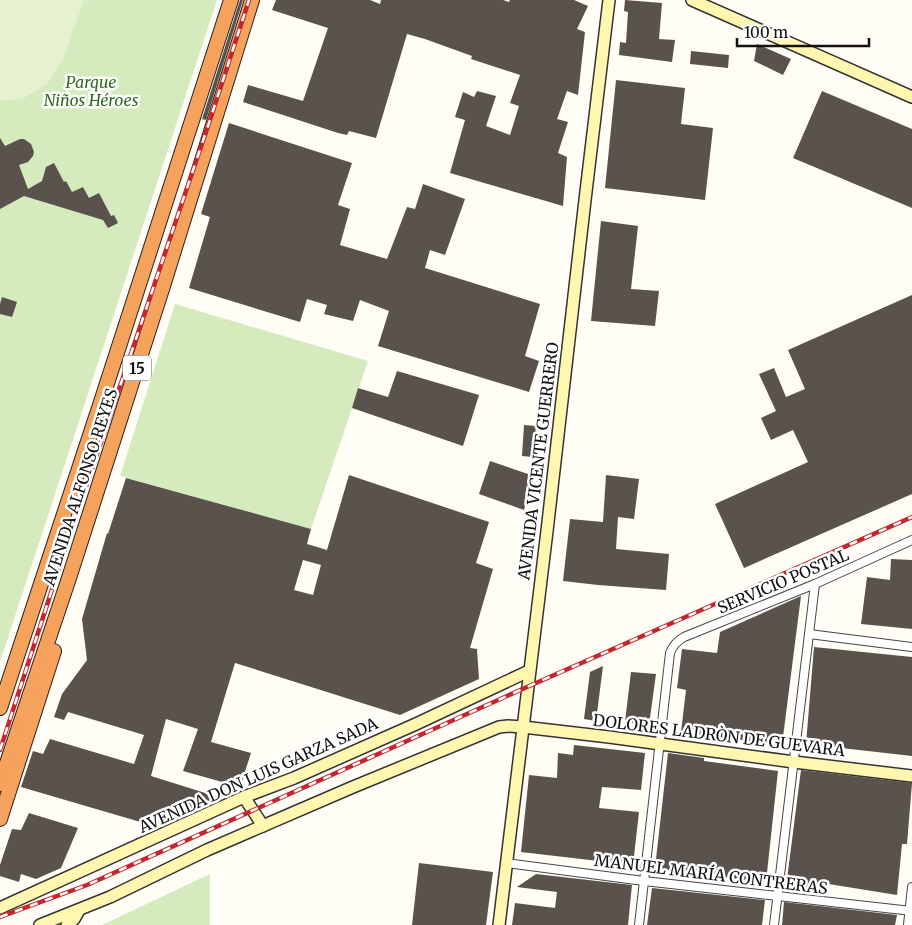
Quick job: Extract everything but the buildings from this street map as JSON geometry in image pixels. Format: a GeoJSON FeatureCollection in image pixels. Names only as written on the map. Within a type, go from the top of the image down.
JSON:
{"type":"FeatureCollection","features":[{"type":"Feature","properties":{"kind":"highway","name":"AVENIDA ALFONSO REYES"},"geometry":{"type":"LineString","coordinates":[[0,708],[231,0]]}},
{"type":"Feature","properties":{"kind":"highway","name":"AVENIDA ALFONSO REYES"},"geometry":{"type":"LineString","coordinates":[[0,784],[166,279],[252,0]]}},
{"type":"Feature","properties":{"kind":"highway"},"geometry":{"type":"LineString","coordinates":[[172,185],[203,157]]}},
{"type":"Feature","properties":{"kind":"highway"},"geometry":{"type":"LineString","coordinates":[[0,680],[45,544],[60,528]]}},
{"type":"Feature","properties":{"kind":"highway"},"geometry":{"type":"LineString","coordinates":[[0,819],[66,615],[72,587],[69,578]]}},
{"type":"Feature","properties":{"kind":"street","name":"AVENIDA VICENTE GUERRERO"},"geometry":{"type":"LineString","coordinates":[[499,925],[610,0]]}},
{"type":"Feature","properties":{"kind":"street"},"geometry":{"type":"LineString","coordinates":[[692,0],[912,97]]}},
{"type":"Feature","properties":{"kind":"street","name":"SERVICIO POSTAL"},"geometry":{"type":"LineString","coordinates":[[659,744],[670,653],[676,643],[684,637],[815,584],[912,540]]}},
{"type":"Feature","properties":{"kind":"street"},"geometry":{"type":"LineString","coordinates":[[774,925],[815,584]]}},
{"type":"Feature","properties":{"kind":"street"},"geometry":{"type":"LineString","coordinates":[[809,634],[912,647]]}},
{"type":"Feature","properties":{"kind":"street","name":"AVENIDA DON LUIS GARZA SADA"},"geometry":{"type":"LineString","coordinates":[[0,908],[244,797],[294,778],[407,728],[530,671]]}},
{"type":"Feature","properties":{"kind":"street"},"geometry":{"type":"LineString","coordinates":[[40,925],[110,897],[207,850],[493,729],[508,726],[523,727]]}},
{"type":"Feature","properties":{"kind":"street","name":"DOLORES LADRÒN DE GUEVARA"},"geometry":{"type":"LineString","coordinates":[[523,727],[912,776]]}},
{"type":"Feature","properties":{"kind":"street"},"geometry":{"type":"LineString","coordinates":[[639,925],[659,744]]}},
{"type":"Feature","properties":{"kind":"street"},"geometry":{"type":"LineString","coordinates":[[244,797],[263,826]]}},
{"type":"Feature","properties":{"kind":"street","name":"MANUEL MARÍA CONTRERAS"},"geometry":{"type":"LineString","coordinates":[[506,863],[644,881],[911,911]]}},
{"type":"Feature","properties":{"kind":"street"},"geometry":{"type":"LineString","coordinates":[[908,925],[911,911],[912,887]]}},
{"type":"Feature","properties":{"kind":"street"},"geometry":{"type":"LineString","coordinates":[[67,925],[74,919],[79,910]]}},
{"type":"Feature","properties":{"kind":"green space","name":"Parque Niños Héroes"},"geometry":{"type":"Polygon","coordinates":[[[0,0],[217,0],[0,662],[0,0]]]}},
{"type":"Feature","properties":{"kind":"green space"},"geometry":{"type":"Polygon","coordinates":[[[0,0],[84,0],[64,58],[47,84],[24,98],[0,101],[0,0]]]}},
{"type":"Feature","properties":{"kind":"green space"},"geometry":{"type":"Polygon","coordinates":[[[175,304],[368,361],[311,529],[120,476],[175,304]]]}},
{"type":"Feature","properties":{"kind":"green space"},"geometry":{"type":"Polygon","coordinates":[[[210,874],[210,925],[102,925],[210,874]]]}},
{"type":"Feature","properties":{"kind":"railway"},"geometry":{"type":"LineString","coordinates":[[0,750],[71,531],[249,0]]}},
{"type":"Feature","properties":{"kind":"railway"},"geometry":{"type":"LineString","coordinates":[[0,917],[87,885],[527,687],[912,517]]}}]}
